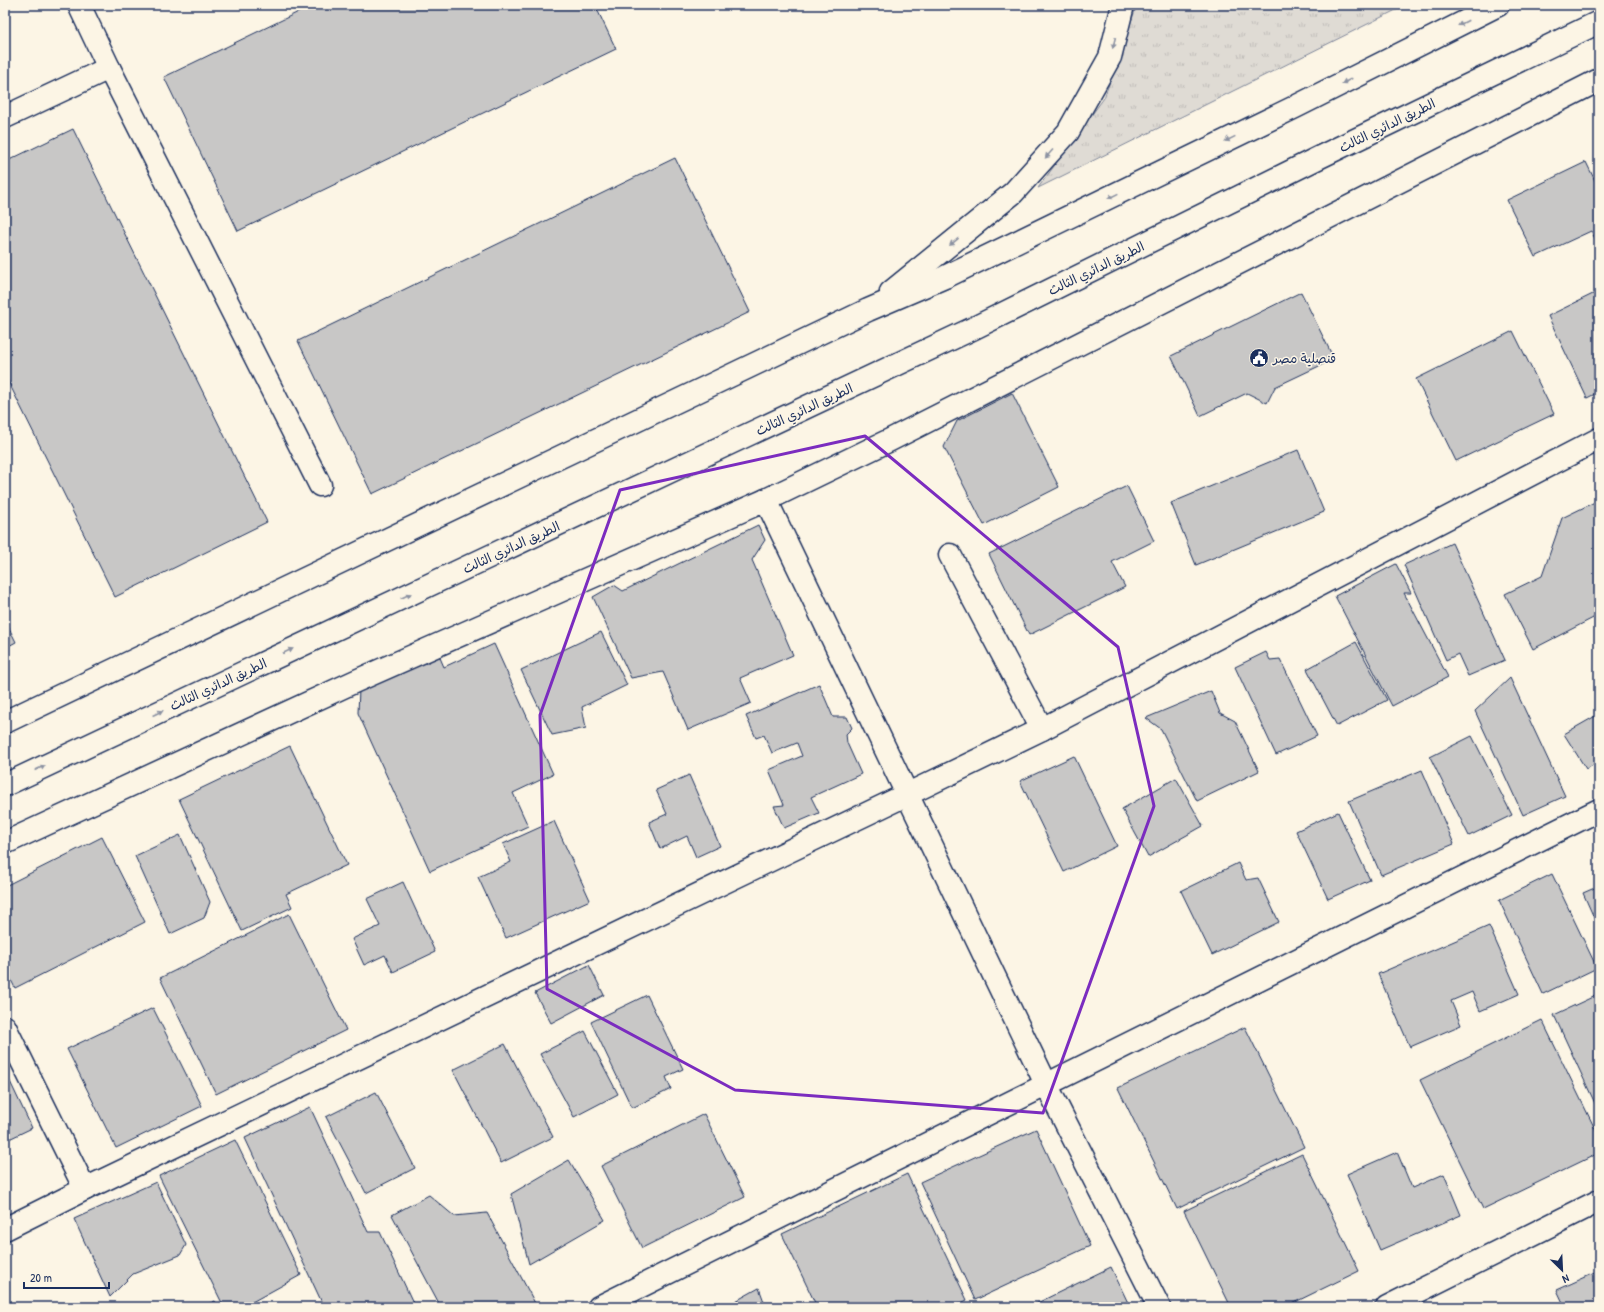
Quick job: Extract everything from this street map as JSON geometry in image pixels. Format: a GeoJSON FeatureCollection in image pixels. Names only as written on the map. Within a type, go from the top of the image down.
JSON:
{"type":"FeatureCollection","features":[{"type":"Feature","properties":{"kind":"main road"},"geometry":{"type":"LineString","coordinates":[[79,5],[109,68],[320,485]]}},
{"type":"Feature","properties":{"kind":"main road"},"geometry":{"type":"LineString","coordinates":[[868,310],[1013,193],[1068,132],[1110,57],[1123,5]]}},
{"type":"Feature","properties":{"kind":"main road"},"geometry":{"type":"LineString","coordinates":[[5,722],[868,310],[952,274],[1259,125],[1498,5]]}},
{"type":"Feature","properties":{"kind":"main road","name":"الطريق الدائري الثالث"},"geometry":{"type":"LineString","coordinates":[[5,784],[972,329],[1320,157],[1599,22]]}},
{"type":"Feature","properties":{"kind":"main road"},"geometry":{"type":"LineString","coordinates":[[5,117],[109,68]]}},
{"type":"Feature","properties":{"kind":"main road"},"geometry":{"type":"LineString","coordinates":[[5,843],[356,681],[766,500],[890,440],[1599,80]]}},
{"type":"Feature","properties":{"kind":"main road"},"geometry":{"type":"LineString","coordinates":[[5,1230],[85,1189],[1042,729],[1599,439]]}},
{"type":"Feature","properties":{"kind":"main road"},"geometry":{"type":"LineString","coordinates":[[766,500],[1047,1086],[1159,1307]]}},
{"type":"Feature","properties":{"kind":"main road"},"geometry":{"type":"LineString","coordinates":[[950,555],[1042,729]]}},
{"type":"Feature","properties":{"kind":"main road"},"geometry":{"type":"LineString","coordinates":[[599,1307],[1047,1086],[1599,810]]}},
{"type":"Feature","properties":{"kind":"main road"},"geometry":{"type":"LineString","coordinates":[[5,1027],[85,1189]]}},
{"type":"Feature","properties":{"kind":"main road"},"geometry":{"type":"LineString","coordinates":[[1387,1307],[1599,1201]]}},
{"type":"Feature","properties":{"kind":"highlighted area"},"geometry":{"type":"Polygon","coordinates":[[[865,436],[1118,647],[1154,806],[1043,1113],[735,1090],[547,989],[540,715],[620,490],[865,436]]]}},
{"type":"Feature","properties":{"kind":"green space"},"geometry":{"type":"Polygon","coordinates":[[[1137,5],[1406,5],[1038,188],[1104,98],[1137,5]]]}},
{"type":"Feature","properties":{"kind":"building"},"geometry":{"type":"Polygon","coordinates":[[[313,5],[595,5],[616,49],[238,231],[164,77],[313,5]]]}},
{"type":"Feature","properties":{"kind":"building"},"geometry":{"type":"Polygon","coordinates":[[[73,129],[267,522],[115,597],[5,375],[5,162],[73,129]]]}},
{"type":"Feature","properties":{"kind":"building"},"geometry":{"type":"Polygon","coordinates":[[[675,158],[750,312],[372,494],[298,341],[675,158]]]}},
{"type":"Feature","properties":{"kind":"building"},"geometry":{"type":"Polygon","coordinates":[[[1586,162],[1599,189],[1599,246],[1591,231],[1535,257],[1507,200],[1586,162]]]}},
{"type":"Feature","properties":{"kind":"building"},"geometry":{"type":"Polygon","coordinates":[[[1599,291],[1599,392],[1587,398],[1548,316],[1599,291]]]}},
{"type":"Feature","properties":{"kind":"building"},"geometry":{"type":"Polygon","coordinates":[[[1301,292],[1334,359],[1275,387],[1267,403],[1247,393],[1200,416],[1171,356],[1301,292]]]}},
{"type":"Feature","properties":{"kind":"building"},"geometry":{"type":"Polygon","coordinates":[[[1513,331],[1554,414],[1456,461],[1416,379],[1513,331]]]}},
{"type":"Feature","properties":{"kind":"building"},"geometry":{"type":"Polygon","coordinates":[[[1012,393],[1059,487],[984,525],[944,447],[957,421],[1012,393]]]}},
{"type":"Feature","properties":{"kind":"building"},"geometry":{"type":"Polygon","coordinates":[[[1298,450],[1324,512],[1196,565],[1171,503],[1298,450]]]}},
{"type":"Feature","properties":{"kind":"building"},"geometry":{"type":"Polygon","coordinates":[[[1127,486],[1154,541],[1112,562],[1125,587],[1029,635],[989,554],[1127,486]]]}},
{"type":"Feature","properties":{"kind":"building"},"geometry":{"type":"Polygon","coordinates":[[[1599,500],[1599,615],[1533,649],[1505,594],[1542,576],[1562,518],[1599,500]]]}},
{"type":"Feature","properties":{"kind":"building"},"geometry":{"type":"Polygon","coordinates":[[[758,525],[765,540],[752,560],[793,655],[740,678],[751,703],[688,730],[663,672],[631,678],[593,597],[614,585],[623,591],[758,525]]]}},
{"type":"Feature","properties":{"kind":"building"},"geometry":{"type":"Polygon","coordinates":[[[1452,543],[1505,660],[1468,676],[1458,654],[1446,660],[1404,565],[1452,543]]]}},
{"type":"Feature","properties":{"kind":"building"},"geometry":{"type":"Polygon","coordinates":[[[1396,564],[1411,593],[1404,593],[1448,677],[1392,706],[1335,596],[1396,564]]]}},
{"type":"Feature","properties":{"kind":"building"},"geometry":{"type":"Polygon","coordinates":[[[5,620],[16,642],[5,648],[5,620]]]}},
{"type":"Feature","properties":{"kind":"building"},"geometry":{"type":"Polygon","coordinates":[[[601,632],[627,685],[582,707],[586,728],[552,735],[521,670],[601,632]]]}},
{"type":"Feature","properties":{"kind":"building"},"geometry":{"type":"Polygon","coordinates":[[[1356,642],[1387,700],[1337,726],[1307,669],[1356,642]]]}},
{"type":"Feature","properties":{"kind":"building"},"geometry":{"type":"Polygon","coordinates":[[[494,644],[553,774],[513,793],[528,826],[430,871],[358,713],[359,689],[438,653],[444,667],[494,644]]]}},
{"type":"Feature","properties":{"kind":"building"},"geometry":{"type":"Polygon","coordinates":[[[1266,652],[1270,660],[1280,659],[1317,736],[1276,755],[1235,667],[1266,652]]]}},
{"type":"Feature","properties":{"kind":"building"},"geometry":{"type":"Polygon","coordinates":[[[1510,678],[1565,796],[1523,815],[1475,711],[1510,678]]]}},
{"type":"Feature","properties":{"kind":"building"},"geometry":{"type":"Polygon","coordinates":[[[819,684],[833,717],[847,717],[852,728],[846,734],[847,743],[861,774],[811,797],[819,813],[784,828],[774,806],[784,805],[769,770],[802,756],[797,743],[772,753],[764,735],[756,738],[746,716],[819,684]]]}},
{"type":"Feature","properties":{"kind":"building"},"geometry":{"type":"Polygon","coordinates":[[[1211,691],[1220,713],[1235,721],[1259,771],[1197,801],[1161,729],[1146,718],[1211,691]]]}},
{"type":"Feature","properties":{"kind":"building"},"geometry":{"type":"Polygon","coordinates":[[[1599,714],[1599,762],[1586,769],[1564,734],[1599,714]]]}},
{"type":"Feature","properties":{"kind":"building"},"geometry":{"type":"Polygon","coordinates":[[[1472,736],[1512,815],[1469,836],[1430,757],[1472,736]]]}},
{"type":"Feature","properties":{"kind":"building"},"geometry":{"type":"Polygon","coordinates":[[[290,746],[347,865],[286,894],[292,907],[242,931],[179,799],[290,746]]]}},
{"type":"Feature","properties":{"kind":"building"},"geometry":{"type":"Polygon","coordinates":[[[1074,756],[1117,846],[1064,872],[1020,781],[1074,756]]]}},
{"type":"Feature","properties":{"kind":"building"},"geometry":{"type":"Polygon","coordinates":[[[1422,770],[1454,844],[1381,875],[1349,801],[1422,770]]]}},
{"type":"Feature","properties":{"kind":"building"},"geometry":{"type":"Polygon","coordinates":[[[689,775],[720,846],[696,857],[687,836],[660,849],[649,822],[667,814],[656,790],[689,775]]]}},
{"type":"Feature","properties":{"kind":"building"},"geometry":{"type":"Polygon","coordinates":[[[1176,778],[1203,826],[1148,857],[1122,809],[1176,778]]]}},
{"type":"Feature","properties":{"kind":"building"},"geometry":{"type":"Polygon","coordinates":[[[1338,812],[1370,880],[1328,899],[1296,831],[1338,812]]]}},
{"type":"Feature","properties":{"kind":"building"},"geometry":{"type":"Polygon","coordinates":[[[554,821],[590,900],[506,938],[478,877],[511,862],[503,844],[554,821]]]}},
{"type":"Feature","properties":{"kind":"building"},"geometry":{"type":"Polygon","coordinates":[[[180,835],[210,902],[204,918],[170,934],[135,856],[180,835]]]}},
{"type":"Feature","properties":{"kind":"building"},"geometry":{"type":"Polygon","coordinates":[[[102,837],[145,922],[15,988],[5,968],[5,886],[102,837]]]}},
{"type":"Feature","properties":{"kind":"building"},"geometry":{"type":"Polygon","coordinates":[[[1238,863],[1246,880],[1258,878],[1279,922],[1212,955],[1181,891],[1238,863]]]}},
{"type":"Feature","properties":{"kind":"building"},"geometry":{"type":"Polygon","coordinates":[[[1552,874],[1597,968],[1543,994],[1499,900],[1552,874]]]}},
{"type":"Feature","properties":{"kind":"building"},"geometry":{"type":"Polygon","coordinates":[[[403,882],[435,952],[393,972],[385,955],[364,965],[352,939],[380,926],[367,899],[403,882]]]}},
{"type":"Feature","properties":{"kind":"building"},"geometry":{"type":"Polygon","coordinates":[[[1599,886],[1599,929],[1583,893],[1599,886]]]}},
{"type":"Feature","properties":{"kind":"building"},"geometry":{"type":"Polygon","coordinates":[[[289,914],[346,1030],[216,1094],[160,978],[289,914]]]}},
{"type":"Feature","properties":{"kind":"building"},"geometry":{"type":"Polygon","coordinates":[[[1489,926],[1519,994],[1480,1011],[1472,992],[1451,1001],[1461,1025],[1410,1047],[1378,974],[1489,926]]]}},
{"type":"Feature","properties":{"kind":"building"},"geometry":{"type":"Polygon","coordinates":[[[589,965],[604,995],[551,1023],[535,993],[589,965]]]}},
{"type":"Feature","properties":{"kind":"building"},"geometry":{"type":"Polygon","coordinates":[[[1599,994],[1599,1112],[1554,1015],[1599,994]]]}},
{"type":"Feature","properties":{"kind":"building"},"geometry":{"type":"Polygon","coordinates":[[[647,995],[683,1069],[666,1077],[671,1089],[632,1108],[591,1022],[647,995]]]}},
{"type":"Feature","properties":{"kind":"building"},"geometry":{"type":"Polygon","coordinates":[[[153,1008],[202,1106],[116,1148],[67,1049],[153,1008]]]}},
{"type":"Feature","properties":{"kind":"building"},"geometry":{"type":"Polygon","coordinates":[[[1542,1020],[1599,1137],[1599,1153],[1483,1209],[1420,1080],[1542,1020]]]}},
{"type":"Feature","properties":{"kind":"building"},"geometry":{"type":"Polygon","coordinates":[[[1245,1027],[1304,1147],[1177,1209],[1118,1088],[1245,1027]]]}},
{"type":"Feature","properties":{"kind":"building"},"geometry":{"type":"Polygon","coordinates":[[[585,1031],[618,1094],[574,1117],[540,1054],[585,1031]]]}},
{"type":"Feature","properties":{"kind":"building"},"geometry":{"type":"Polygon","coordinates":[[[505,1044],[553,1137],[501,1163],[453,1070],[505,1044]]]}},
{"type":"Feature","properties":{"kind":"building"},"geometry":{"type":"Polygon","coordinates":[[[5,1071],[32,1128],[5,1141],[5,1071]]]}},
{"type":"Feature","properties":{"kind":"building"},"geometry":{"type":"Polygon","coordinates":[[[376,1092],[415,1168],[366,1193],[326,1117],[376,1092]]]}},
{"type":"Feature","properties":{"kind":"building"},"geometry":{"type":"Polygon","coordinates":[[[310,1107],[368,1232],[380,1232],[415,1307],[324,1307],[245,1138],[310,1107]]]}},
{"type":"Feature","properties":{"kind":"building"},"geometry":{"type":"Polygon","coordinates":[[[704,1114],[745,1197],[642,1248],[601,1166],[704,1114]]]}},
{"type":"Feature","properties":{"kind":"building"},"geometry":{"type":"Polygon","coordinates":[[[1036,1129],[1090,1246],[975,1300],[920,1182],[1036,1129]]]}},
{"type":"Feature","properties":{"kind":"building"},"geometry":{"type":"Polygon","coordinates":[[[235,1140],[301,1275],[243,1307],[224,1307],[159,1176],[235,1140]]]}},
{"type":"Feature","properties":{"kind":"building"},"geometry":{"type":"Polygon","coordinates":[[[1397,1152],[1412,1188],[1444,1174],[1461,1215],[1380,1250],[1347,1174],[1397,1152]]]}},
{"type":"Feature","properties":{"kind":"building"},"geometry":{"type":"Polygon","coordinates":[[[1302,1154],[1359,1271],[1285,1307],[1231,1307],[1184,1211],[1302,1154]]]}},
{"type":"Feature","properties":{"kind":"building"},"geometry":{"type":"Polygon","coordinates":[[[569,1160],[605,1220],[529,1264],[511,1194],[569,1160]]]}},
{"type":"Feature","properties":{"kind":"building"},"geometry":{"type":"Polygon","coordinates":[[[907,1174],[967,1300],[953,1307],[817,1307],[782,1234],[907,1174]]]}},
{"type":"Feature","properties":{"kind":"building"},"geometry":{"type":"Polygon","coordinates":[[[156,1182],[186,1245],[180,1255],[133,1274],[110,1297],[74,1219],[156,1182]]]}},
{"type":"Feature","properties":{"kind":"building"},"geometry":{"type":"Polygon","coordinates":[[[429,1195],[454,1216],[487,1213],[537,1307],[441,1307],[392,1215],[429,1195]]]}},
{"type":"Feature","properties":{"kind":"building"},"geometry":{"type":"Polygon","coordinates":[[[1111,1267],[1130,1307],[1029,1307],[1111,1267]]]}},
{"type":"Feature","properties":{"kind":"building"},"geometry":{"type":"Polygon","coordinates":[[[1599,1271],[1599,1307],[1565,1307],[1557,1290],[1599,1271]]]}},
{"type":"Feature","properties":{"kind":"building"},"geometry":{"type":"Polygon","coordinates":[[[759,1288],[766,1307],[725,1307],[759,1288]]]}},
{"type":"Feature","properties":{"kind":"building"},"geometry":{"type":"Polygon","coordinates":[[[215,1301],[218,1307],[201,1307],[215,1301]]]}},
{"type":"Feature","properties":{"kind":"place","name":"قنصلية مصر"},"geometry":{"type":"Point","coordinates":[1259,358]}}]}
